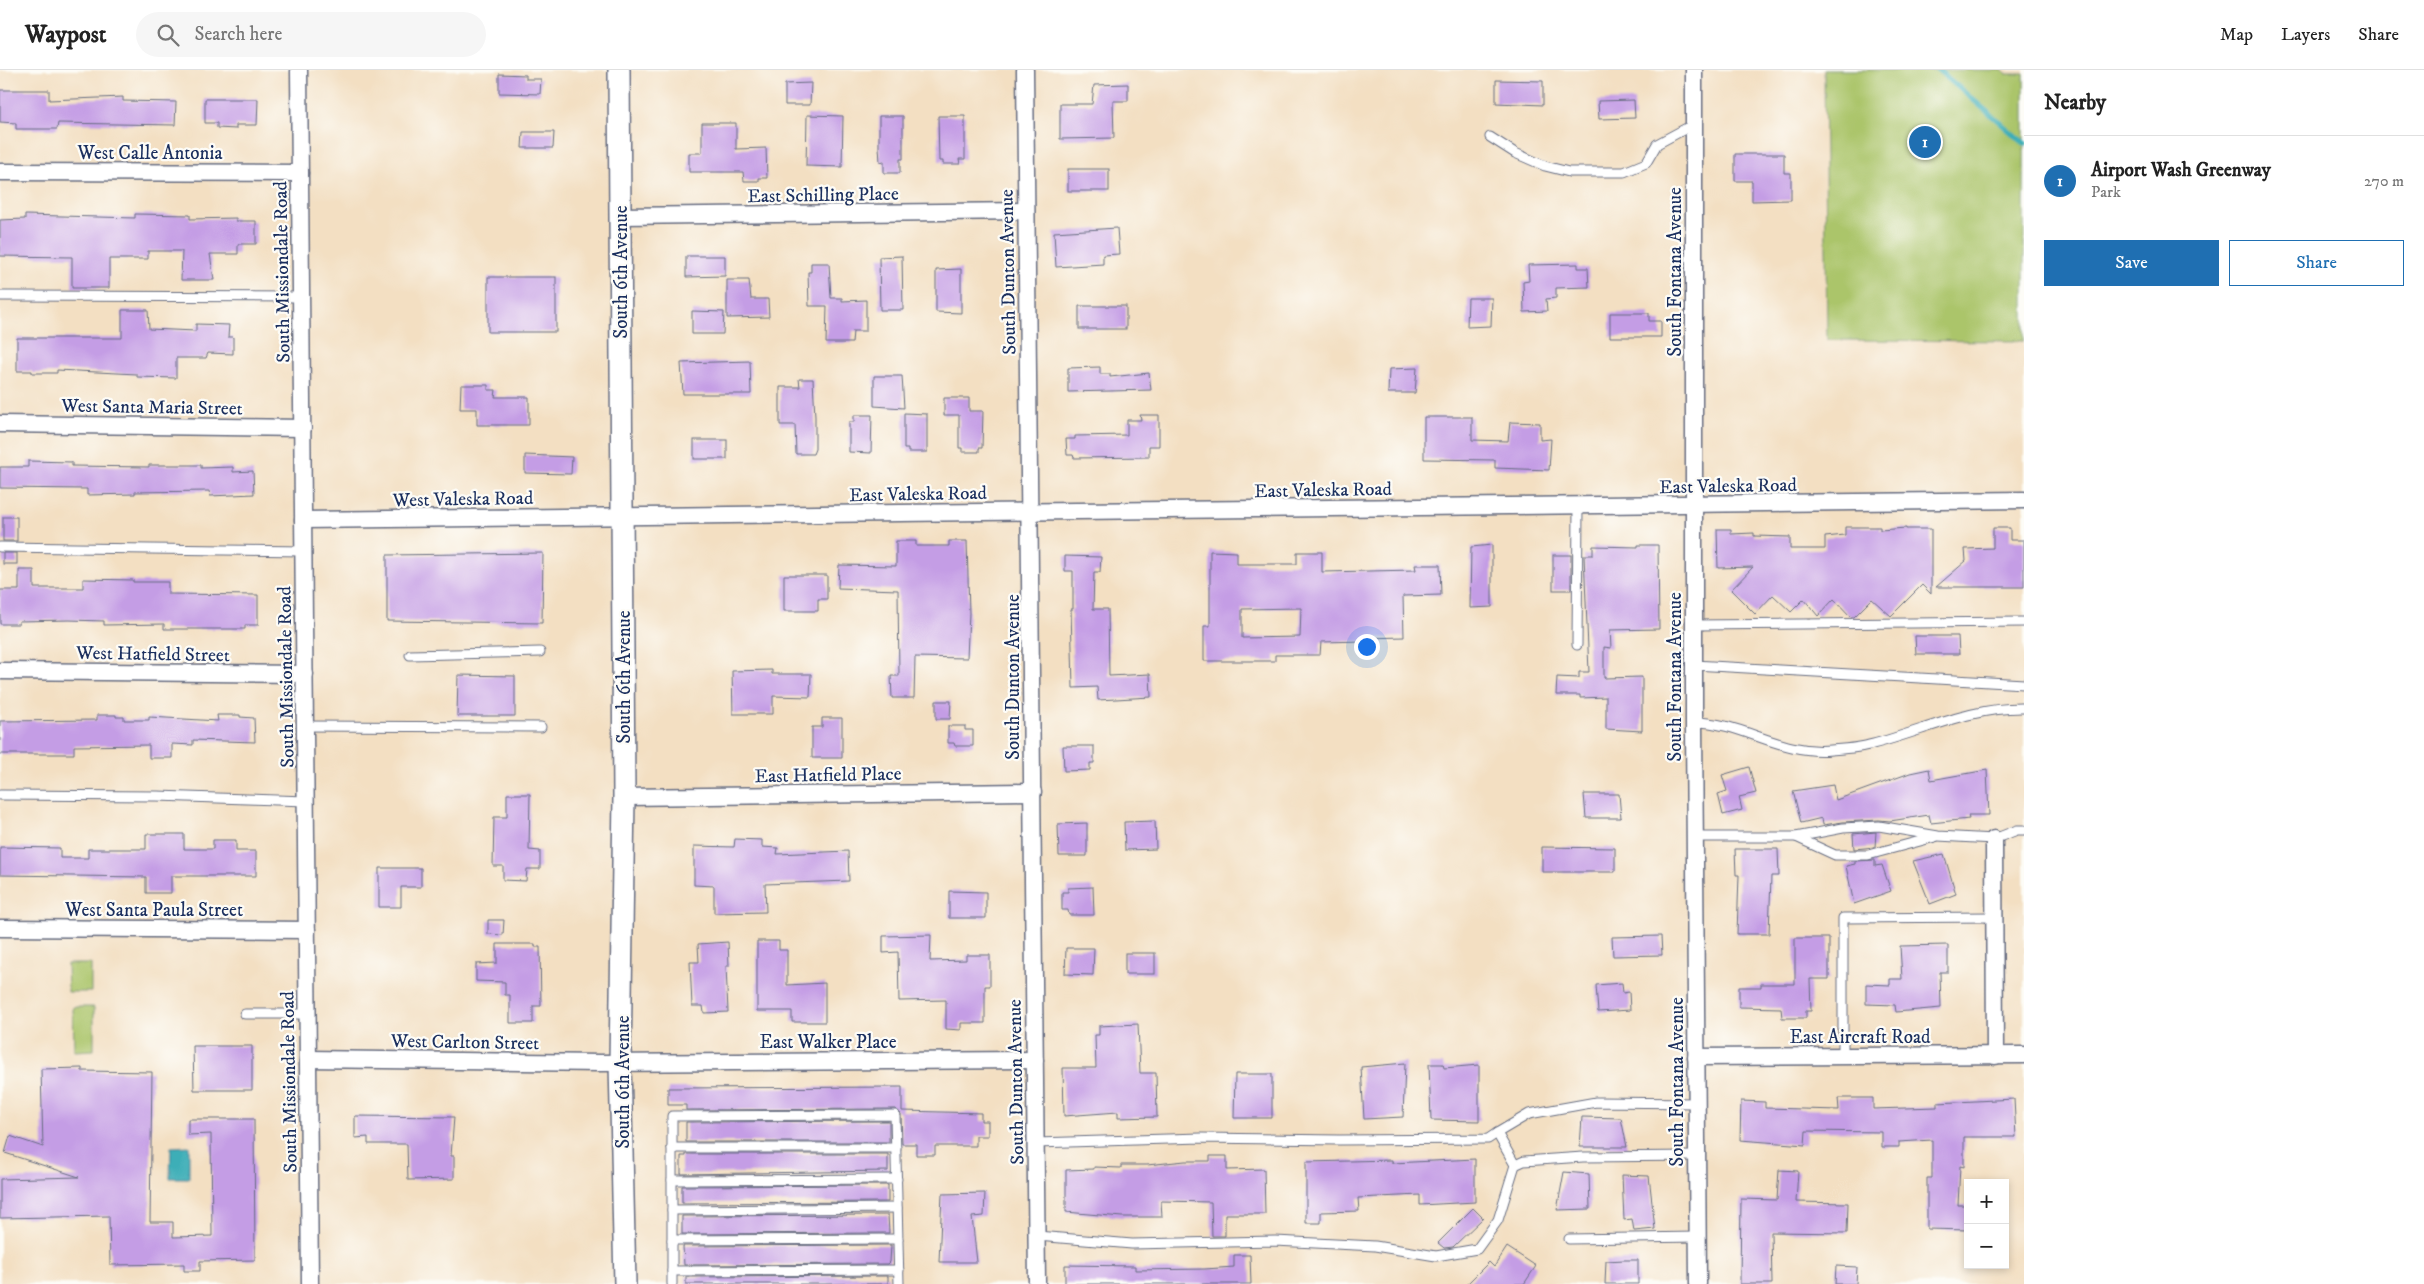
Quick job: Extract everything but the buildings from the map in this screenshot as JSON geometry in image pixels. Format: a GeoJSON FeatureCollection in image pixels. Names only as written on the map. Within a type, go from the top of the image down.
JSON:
{"type":"FeatureCollection","features":[{"type":"Feature","properties":{"kind":"street","name":"South Missiondale Road"},"geometry":{"type":"LineString","coordinates":[[299,70],[310,1284]]}},
{"type":"Feature","properties":{"kind":"street","name":"South 6th Avenue"},"geometry":{"type":"LineString","coordinates":[[619,70],[624,797],[620,1062],[625,1284]]}},
{"type":"Feature","properties":{"kind":"street","name":"South Dunton Avenue"},"geometry":{"type":"LineString","coordinates":[[1026,70],[1037,1284]]}},
{"type":"Feature","properties":{"kind":"street","name":"South Fontana Avenue"},"geometry":{"type":"LineString","coordinates":[[1694,70],[1694,722],[1698,1284]]}},
{"type":"Feature","properties":{"kind":"street","name":"West Calle Antonia"},"geometry":{"type":"LineString","coordinates":[[0,172],[300,173]]}},
{"type":"Feature","properties":{"kind":"street","name":"East Schilling Place"},"geometry":{"type":"LineString","coordinates":[[620,216],[1026,211]]}},
{"type":"Feature","properties":{"kind":"street","name":"West Santa Maria Street"},"geometry":{"type":"LineString","coordinates":[[0,424],[302,428]]}},
{"type":"Feature","properties":{"kind":"street","name":"East Valeska Road"},"geometry":{"type":"LineString","coordinates":[[622,516],[2024,500]]}},
{"type":"Feature","properties":{"kind":"street","name":"West Valeska Road"},"geometry":{"type":"LineString","coordinates":[[303,520],[622,516]]}},
{"type":"Feature","properties":{"kind":"street","name":"West Hatfield Street"},"geometry":{"type":"LineString","coordinates":[[0,671],[305,674]]}},
{"type":"Feature","properties":{"kind":"street","name":"East Hatfield Place"},"geometry":{"type":"LineString","coordinates":[[624,797],[1033,792]]}},
{"type":"Feature","properties":{"kind":"street"},"geometry":{"type":"LineString","coordinates":[[1994,839],[1995,1056]]}},
{"type":"Feature","properties":{"kind":"street","name":"West Santa Paula Street"},"geometry":{"type":"LineString","coordinates":[[0,928],[307,930]]}},
{"type":"Feature","properties":{"kind":"street","name":"East Aircraft Road"},"geometry":{"type":"LineString","coordinates":[[1696,1057],[2024,1055]]}},
{"type":"Feature","properties":{"kind":"street","name":"West Carlton Street"},"geometry":{"type":"LineString","coordinates":[[308,1059],[620,1062]]}},
{"type":"Feature","properties":{"kind":"street","name":"East Walker Place"},"geometry":{"type":"LineString","coordinates":[[620,1062],[1035,1060]]}},
{"type":"Feature","properties":{"kind":"lane"},"geometry":{"type":"LineString","coordinates":[[1490,137],[1516,153],[1545,166],[1569,172],[1624,172],[1646,163],[1657,144],[1694,124]]}},
{"type":"Feature","properties":{"kind":"lane"},"geometry":{"type":"LineString","coordinates":[[0,296],[301,297]]}},
{"type":"Feature","properties":{"kind":"lane"},"geometry":{"type":"LineString","coordinates":[[1577,645],[1578,506]]}},
{"type":"Feature","properties":{"kind":"lane"},"geometry":{"type":"LineString","coordinates":[[0,547],[304,551]]}},
{"type":"Feature","properties":{"kind":"lane"},"geometry":{"type":"LineString","coordinates":[[1694,625],[2024,622]]}},
{"type":"Feature","properties":{"kind":"lane"},"geometry":{"type":"LineString","coordinates":[[410,655],[540,652]]}},
{"type":"Feature","properties":{"kind":"lane"},"geometry":{"type":"LineString","coordinates":[[1694,665],[2024,684]]}},
{"type":"Feature","properties":{"kind":"lane"},"geometry":{"type":"LineString","coordinates":[[1694,722],[1716,722],[1801,750],[1829,750],[1871,745],[1949,718],[2005,708],[2024,708]]}},
{"type":"Feature","properties":{"kind":"lane"},"geometry":{"type":"LineString","coordinates":[[305,726],[541,727]]}},
{"type":"Feature","properties":{"kind":"lane"},"geometry":{"type":"LineString","coordinates":[[0,795],[158,796],[306,801]]}},
{"type":"Feature","properties":{"kind":"lane"},"geometry":{"type":"LineString","coordinates":[[1695,837],[1796,837],[1842,828],[1879,826],[1938,836],[1994,839],[2017,830],[2024,830]]}},
{"type":"Feature","properties":{"kind":"lane"},"geometry":{"type":"LineString","coordinates":[[1796,837],[1835,855],[1868,855],[1938,836]]}},
{"type":"Feature","properties":{"kind":"lane"},"geometry":{"type":"LineString","coordinates":[[1843,1056],[1843,918],[1995,917]]}},
{"type":"Feature","properties":{"kind":"lane"},"geometry":{"type":"LineString","coordinates":[[245,1014],[308,1014]]}},
{"type":"Feature","properties":{"kind":"lane"},"geometry":{"type":"LineString","coordinates":[[1036,1143],[1201,1138],[1339,1140],[1488,1139],[1529,1114],[1596,1102],[1696,1102]]}},
{"type":"Feature","properties":{"kind":"lane"},"geometry":{"type":"LineString","coordinates":[[672,1284],[672,1116],[895,1115],[899,1284]]}},
{"type":"Feature","properties":{"kind":"lane"},"geometry":{"type":"LineString","coordinates":[[1036,1236],[1132,1244],[1275,1241],[1375,1246],[1436,1256],[1477,1249],[1498,1220],[1515,1165],[1497,1133]]}},
{"type":"Feature","properties":{"kind":"lane"},"geometry":{"type":"LineString","coordinates":[[672,1148],[896,1148]]}},
{"type":"Feature","properties":{"kind":"lane"},"geometry":{"type":"LineString","coordinates":[[1515,1165],[1524,1161],[1582,1157],[1697,1156]]}},
{"type":"Feature","properties":{"kind":"lane"},"geometry":{"type":"LineString","coordinates":[[672,1180],[897,1180]]}},
{"type":"Feature","properties":{"kind":"lane"},"geometry":{"type":"LineString","coordinates":[[672,1210],[898,1208]]}},
{"type":"Feature","properties":{"kind":"lane"},"geometry":{"type":"LineString","coordinates":[[1569,1239],[1698,1237]]}},
{"type":"Feature","properties":{"kind":"lane"},"geometry":{"type":"LineString","coordinates":[[672,1240],[898,1238]]}},
{"type":"Feature","properties":{"kind":"lane"},"geometry":{"type":"LineString","coordinates":[[672,1271],[899,1270]]}},
{"type":"Feature","properties":{"kind":"green space"},"geometry":{"type":"Polygon","coordinates":[[[1824,70],[2002,70],[2006,74],[2024,74],[2024,341],[1827,340],[1824,70]]]}},
{"type":"Feature","properties":{"kind":"green space"},"geometry":{"type":"Polygon","coordinates":[[[67,964],[91,964],[91,992],[68,992],[67,964]]]}},
{"type":"Feature","properties":{"kind":"green space"},"geometry":{"type":"Polygon","coordinates":[[[73,1007],[94,1007],[94,1050],[74,1051],[73,1007]]]}},
{"type":"Feature","properties":{"kind":"water"},"geometry":{"type":"Polygon","coordinates":[[[189,1146],[189,1178],[170,1178],[171,1147],[189,1146]]]}},
{"type":"Feature","properties":{"kind":"waterway"},"geometry":{"type":"LineString","coordinates":[[1938,70],[2024,143]]}},
{"type":"Feature","properties":{"kind":"place","name":"Airport Wash Greenway"},"geometry":{"type":"Point","coordinates":[1925,142]}}]}
